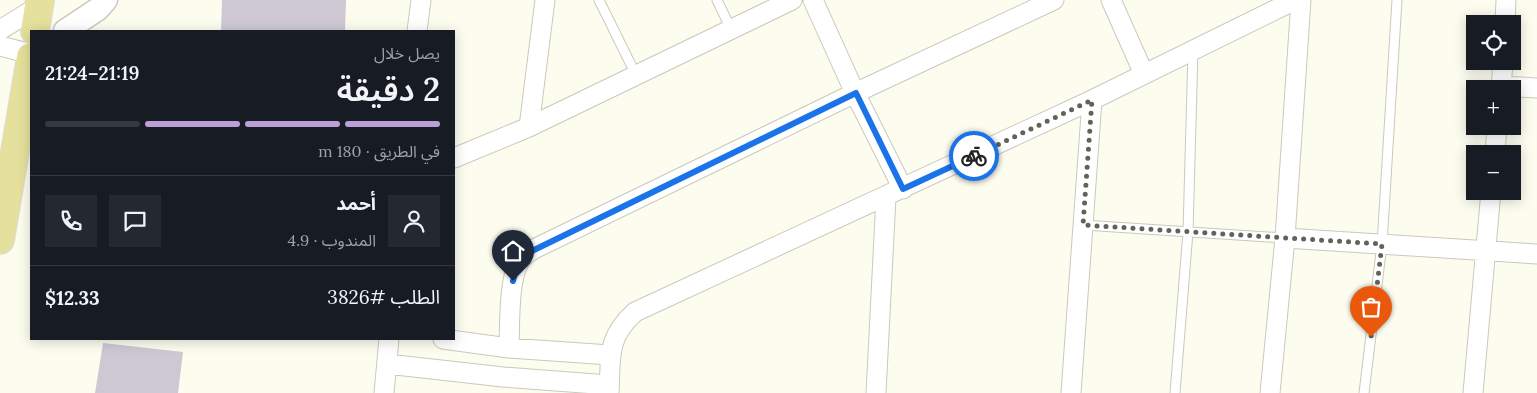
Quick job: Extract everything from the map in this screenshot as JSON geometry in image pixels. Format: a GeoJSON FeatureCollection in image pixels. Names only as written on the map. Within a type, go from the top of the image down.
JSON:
{"type":"FeatureCollection","features":[{"type":"Feature","properties":{"kind":"main road"},"geometry":{"type":"LineString","coordinates":[[0,240],[30,61]]}},
{"type":"Feature","properties":{"kind":"street"},"geometry":{"type":"LineString","coordinates":[[66,30],[98,9],[106,0]]}},
{"type":"Feature","properties":{"kind":"street"},"geometry":{"type":"LineString","coordinates":[[417,30],[420,0]]}},
{"type":"Feature","properties":{"kind":"street"},"geometry":{"type":"LineString","coordinates":[[529,127],[546,0]]}},
{"type":"Feature","properties":{"kind":"street"},"geometry":{"type":"LineString","coordinates":[[455,158],[529,127],[792,0]]}},
{"type":"Feature","properties":{"kind":"street"},"geometry":{"type":"LineString","coordinates":[[813,0],[903,189]]}},
{"type":"Feature","properties":{"kind":"street"},"geometry":{"type":"LineString","coordinates":[[509,348],[513,281],[516,269],[522,258],[534,250],[856,93],[1054,0]]}},
{"type":"Feature","properties":{"kind":"street"},"geometry":{"type":"LineString","coordinates":[[1111,0],[1144,74]]}},
{"type":"Feature","properties":{"kind":"street"},"geometry":{"type":"LineString","coordinates":[[387,364],[502,385],[609,389],[610,356],[616,334],[623,323],[635,312],[1092,100],[1295,0]]}},
{"type":"Feature","properties":{"kind":"street"},"geometry":{"type":"LineString","coordinates":[[1270,393],[1285,238],[1301,0]]}},
{"type":"Feature","properties":{"kind":"street"},"geometry":{"type":"LineString","coordinates":[[1505,15],[1506,0]]}},
{"type":"Feature","properties":{"kind":"street"},"geometry":{"type":"LineString","coordinates":[[0,30],[40,9]]}},
{"type":"Feature","properties":{"kind":"street"},"geometry":{"type":"LineString","coordinates":[[0,46],[30,55]]}},
{"type":"Feature","properties":{"kind":"street"},"geometry":{"type":"LineString","coordinates":[[1521,88],[1537,88]]}},
{"type":"Feature","properties":{"kind":"street"},"geometry":{"type":"LineString","coordinates":[[1071,393],[1092,100]]}},
{"type":"Feature","properties":{"kind":"street"},"geometry":{"type":"LineString","coordinates":[[876,393],[886,197]]}},
{"type":"Feature","properties":{"kind":"street"},"geometry":{"type":"LineString","coordinates":[[1473,393],[1490,200]]}},
{"type":"Feature","properties":{"kind":"street"},"geometry":{"type":"LineString","coordinates":[[1285,238],[1537,254]]}},
{"type":"Feature","properties":{"kind":"street"},"geometry":{"type":"LineString","coordinates":[[384,393],[389,340]]}},
{"type":"Feature","properties":{"kind":"street"},"geometry":{"type":"LineString","coordinates":[[450,340],[509,348],[610,356]]}},
{"type":"Feature","properties":{"kind":"lane"},"geometry":{"type":"LineString","coordinates":[[599,0],[636,75]]}},
{"type":"Feature","properties":{"kind":"lane"},"geometry":{"type":"LineString","coordinates":[[717,0],[731,30]]}},
{"type":"Feature","properties":{"kind":"lane"},"geometry":{"type":"LineString","coordinates":[[1364,393],[1382,244],[1397,0]]}},
{"type":"Feature","properties":{"kind":"lane"},"geometry":{"type":"LineString","coordinates":[[1175,393],[1188,232],[1193,50]]}},
{"type":"Feature","properties":{"kind":"lane"},"geometry":{"type":"LineString","coordinates":[[1083,225],[1285,238]]}},
{"type":"Feature","properties":{"kind":"building"},"geometry":{"type":"Polygon","coordinates":[[[222,0],[346,0],[345,30],[221,30],[222,0]]]}},
{"type":"Feature","properties":{"kind":"building"},"geometry":{"type":"Polygon","coordinates":[[[103,343],[183,352],[178,393],[95,393],[103,343]]]}},
{"type":"Feature","properties":{"kind":"way so far"},"geometry":{"type":"LineString","coordinates":[[974,156],[1092,100],[1083,225],[1382,244],[1371,337]]}},
{"type":"Feature","properties":{"kind":"route"},"geometry":{"type":"LineString","coordinates":[[513,281],[516,269],[522,258],[534,250],[856,93],[903,189],[974,156]]}}]}
